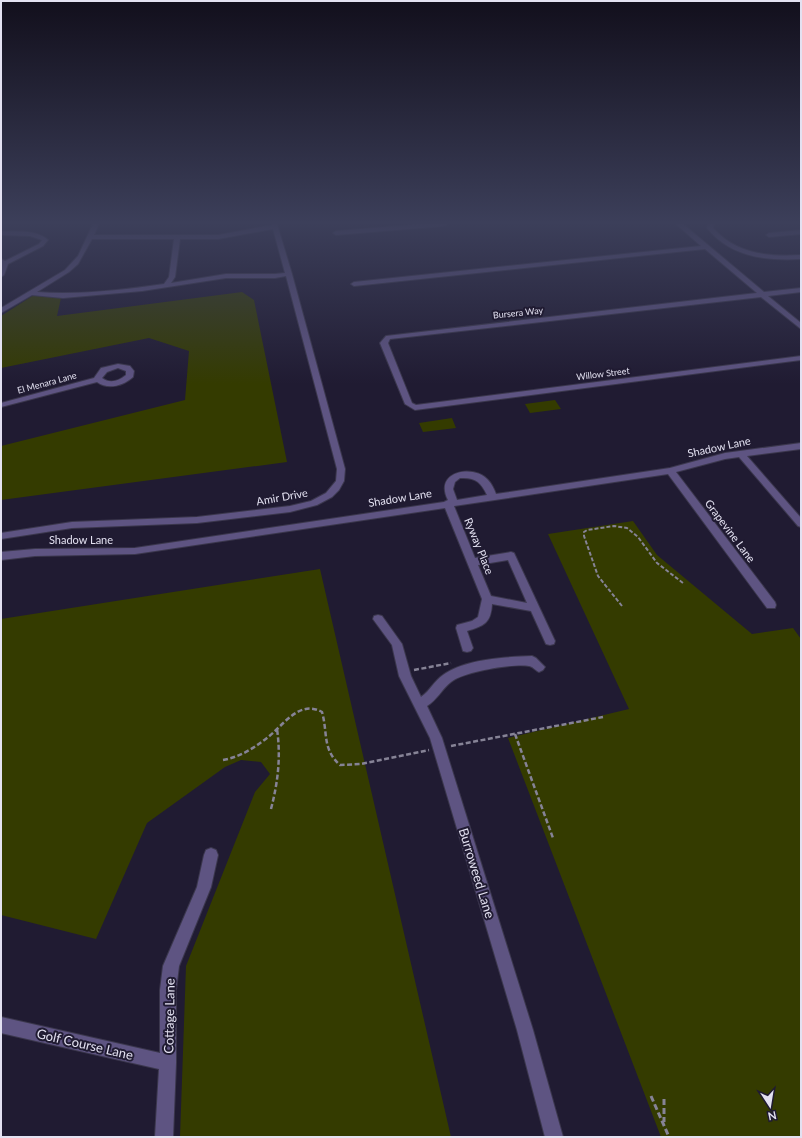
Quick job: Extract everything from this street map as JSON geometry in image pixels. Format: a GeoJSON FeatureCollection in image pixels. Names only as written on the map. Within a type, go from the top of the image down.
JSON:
{"type":"FeatureCollection","features":[{"type":"Feature","properties":{"kind":"street"},"geometry":{"type":"LineString","coordinates":[[1,311],[57,277]]}},
{"type":"Feature","properties":{"kind":"street"},"geometry":{"type":"LineString","coordinates":[[166,285],[172,277]]}},
{"type":"Feature","properties":{"kind":"street"},"geometry":{"type":"LineString","coordinates":[[30,293],[64,296],[166,285],[219,277]]}},
{"type":"Feature","properties":{"kind":"street","name":"Amir Drive"},"geometry":{"type":"LineString","coordinates":[[1,536],[72,525],[197,520],[290,509],[314,503],[330,495],[340,481],[341,469],[291,277]]}},
{"type":"Feature","properties":{"kind":"street"},"geometry":{"type":"LineString","coordinates":[[354,284],[417,277]]}},
{"type":"Feature","properties":{"kind":"street"},"geometry":{"type":"LineString","coordinates":[[742,277],[801,327]]}},
{"type":"Feature","properties":{"kind":"street","name":"Bursera Way"},"geometry":{"type":"LineString","coordinates":[[408,404],[384,343],[388,337],[801,290]]}},
{"type":"Feature","properties":{"kind":"street","name":"Willow Street"},"geometry":{"type":"LineString","coordinates":[[408,404],[415,408],[801,358]]}},
{"type":"Feature","properties":{"kind":"street","name":"El Menara Lane"},"geometry":{"type":"LineString","coordinates":[[1,406],[98,379]]}},
{"type":"Feature","properties":{"kind":"street","name":"Shadow Lane"},"geometry":{"type":"LineString","coordinates":[[1,556],[48,552],[105,553],[135,551],[451,502],[670,471],[709,460],[801,446]]}},
{"type":"Feature","properties":{"kind":"street"},"geometry":{"type":"LineString","coordinates":[[741,454],[801,524]]}},
{"type":"Feature","properties":{"kind":"street","name":"Grapevine Lane"},"geometry":{"type":"LineString","coordinates":[[670,471],[771,605]]}},
{"type":"Feature","properties":{"kind":"street","name":"Ryway Place"},"geometry":{"type":"LineString","coordinates":[[487,599],[451,502],[449,483],[457,476],[470,475],[485,482],[492,496]]}},
{"type":"Feature","properties":{"kind":"street"},"geometry":{"type":"LineString","coordinates":[[472,562],[511,556],[550,641]]}},
{"type":"Feature","properties":{"kind":"street"},"geometry":{"type":"LineString","coordinates":[[467,648],[461,628],[482,621],[486,615],[487,599],[534,608]]}},
{"type":"Feature","properties":{"kind":"street","name":"Burroweed Lane"},"geometry":{"type":"LineString","coordinates":[[378,619],[397,644],[404,672],[419,704],[426,715],[439,748],[525,1030],[554,1137]]}},
{"type":"Feature","properties":{"kind":"street"},"geometry":{"type":"LineString","coordinates":[[419,704],[429,699],[446,678],[456,672],[513,662],[532,661],[539,667]]}},
{"type":"Feature","properties":{"kind":"street","name":"Cottage Lane"},"geometry":{"type":"LineString","coordinates":[[164,1137],[168,1063],[168,990],[171,966],[204,887],[211,855]]}},
{"type":"Feature","properties":{"kind":"street","name":"Golf Course Lane"},"geometry":{"type":"LineString","coordinates":[[1,1025],[168,1063]]}},
{"type":"Feature","properties":{"kind":"path"},"geometry":{"type":"LineString","coordinates":[[622,606],[598,576],[594,568],[584,536],[584,532],[588,530],[614,526],[627,528],[638,537],[657,563],[683,583]]}},
{"type":"Feature","properties":{"kind":"path"},"geometry":{"type":"LineString","coordinates":[[404,672],[456,662]]}},
{"type":"Feature","properties":{"kind":"path"},"geometry":{"type":"LineString","coordinates":[[223,760],[228,760],[243,753],[277,729],[292,715],[313,708],[322,712],[324,718],[327,750],[331,758],[340,765],[344,766],[603,717]]}},
{"type":"Feature","properties":{"kind":"path"},"geometry":{"type":"LineString","coordinates":[[271,809],[280,774],[277,729]]}},
{"type":"Feature","properties":{"kind":"path"},"geometry":{"type":"LineString","coordinates":[[515,734],[553,838]]}},
{"type":"Feature","properties":{"kind":"path"},"geometry":{"type":"LineString","coordinates":[[651,1096],[669,1137]]}},
{"type":"Feature","properties":{"kind":"path"},"geometry":{"type":"LineString","coordinates":[[664,1099],[664,1124]]}},
{"type":"Feature","properties":{"kind":"green space"},"geometry":{"type":"Polygon","coordinates":[[[242,292],[254,300],[287,462],[1,500],[1,446],[185,400],[189,351],[149,338],[1,368],[1,316],[34,295],[61,298],[57,316],[242,292]]]}},
{"type":"Feature","properties":{"kind":"green space"},"geometry":{"type":"Polygon","coordinates":[[[555,400],[561,409],[530,413],[525,404],[555,400]]]}},
{"type":"Feature","properties":{"kind":"green space"},"geometry":{"type":"Polygon","coordinates":[[[452,418],[456,428],[423,432],[419,423],[452,418]]]}},
{"type":"Feature","properties":{"kind":"green space"},"geometry":{"type":"Polygon","coordinates":[[[633,521],[657,555],[752,634],[793,628],[801,639],[801,1137],[661,1137],[508,738],[629,709],[548,534],[633,521]]]}},
{"type":"Feature","properties":{"kind":"green space"},"geometry":{"type":"Polygon","coordinates":[[[320,569],[451,1137],[180,1137],[186,966],[255,792],[270,774],[261,762],[241,760],[225,767],[147,823],[96,939],[1,915],[1,619],[320,569]]]}}]}
